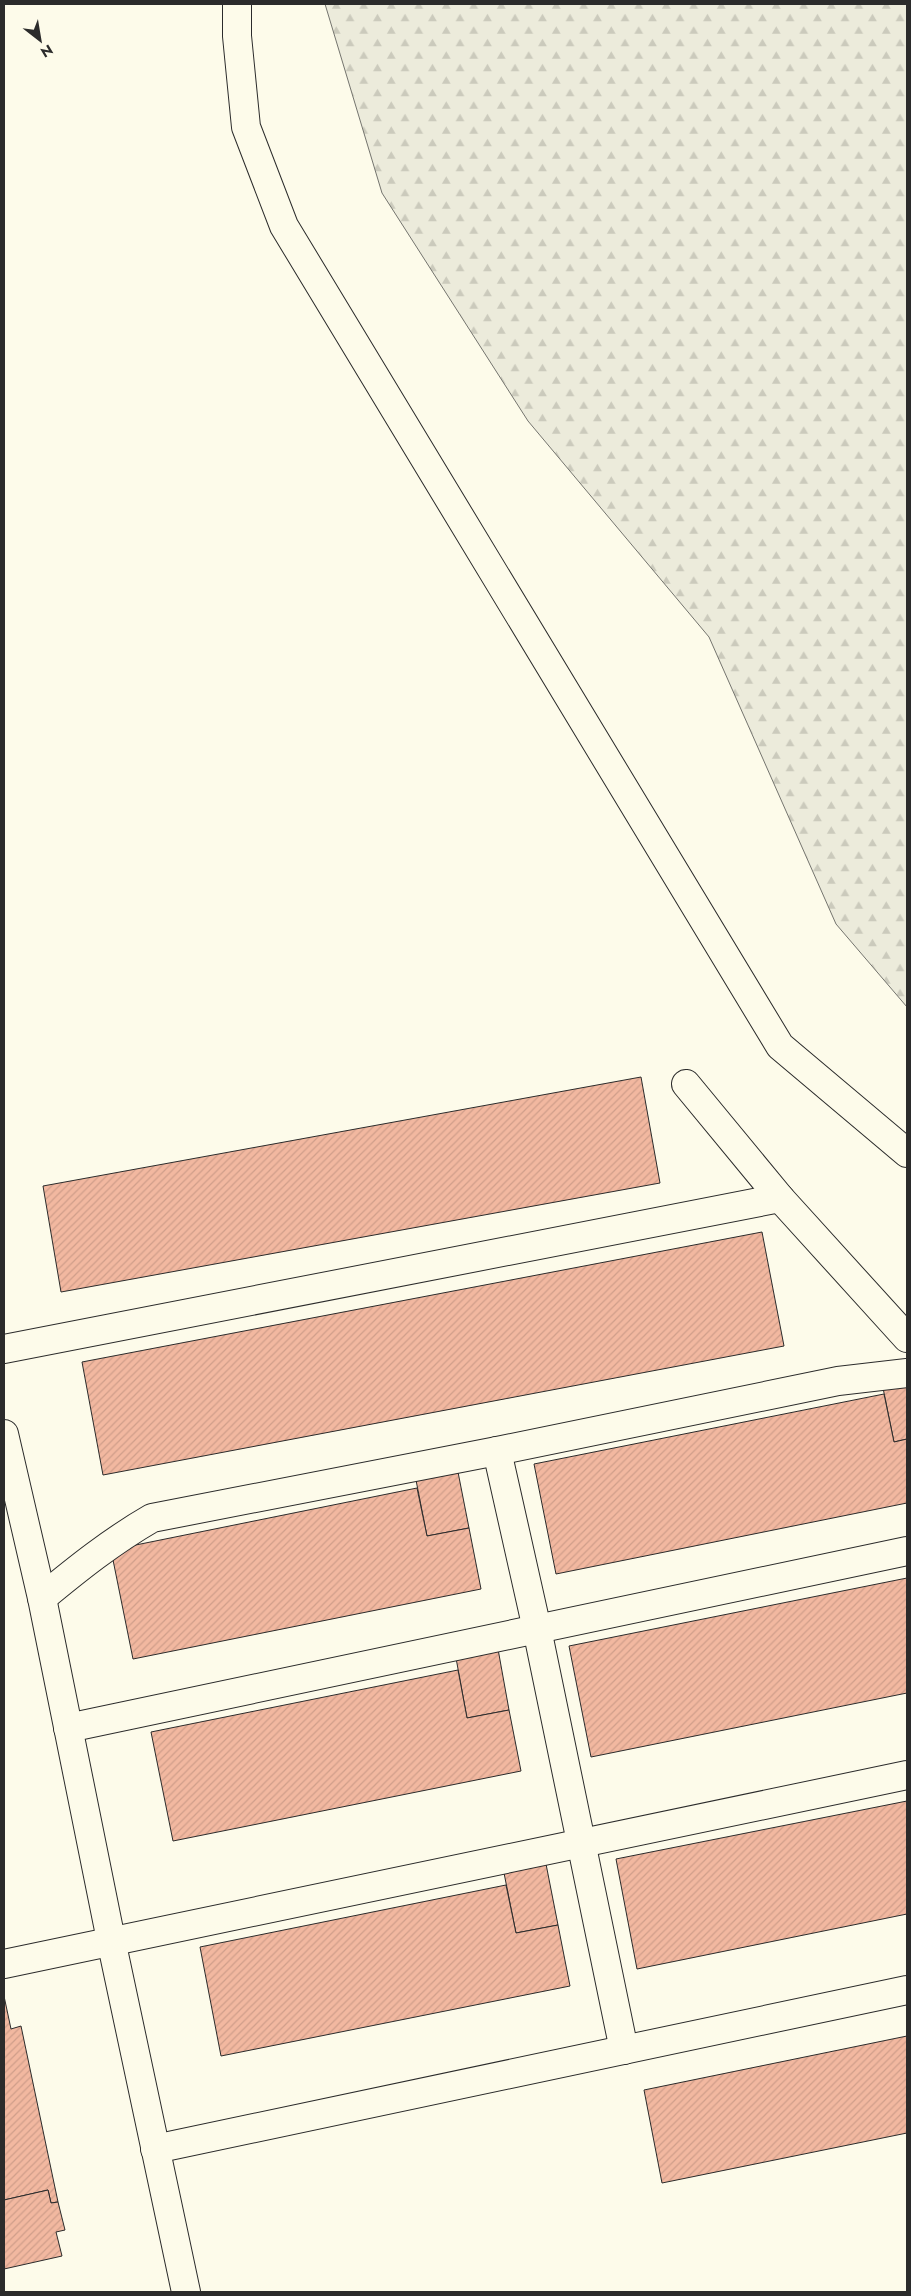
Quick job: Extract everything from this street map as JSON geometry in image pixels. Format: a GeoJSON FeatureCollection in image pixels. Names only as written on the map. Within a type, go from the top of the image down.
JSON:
{"type":"FeatureCollection","features":[{"type":"Feature","properties":{"kind":"lane"},"geometry":{"type":"LineString","coordinates":[[237,4],[237,36],[246,127],[284,226],[780,1046],[907,1153]]}},
{"type":"Feature","properties":{"kind":"lane"},"geometry":{"type":"LineString","coordinates":[[686,1084],[780,1198],[907,1338]]}},
{"type":"Feature","properties":{"kind":"lane"},"geometry":{"type":"LineString","coordinates":[[4,1349],[780,1198]]}},
{"type":"Feature","properties":{"kind":"lane"},"geometry":{"type":"LineString","coordinates":[[42,1598],[120,1536],[152,1518],[497,1451],[838,1381],[907,1373]]}},
{"type":"Feature","properties":{"kind":"lane"},"geometry":{"type":"LineString","coordinates":[[4,1434],[42,1598],[111,1940],[186,2292]]}},
{"type":"Feature","properties":{"kind":"lane"},"geometry":{"type":"LineString","coordinates":[[497,1451],[537,1629],[624,2050]]}},
{"type":"Feature","properties":{"kind":"lane"},"geometry":{"type":"LineString","coordinates":[[68,1728],[907,1551]]}},
{"type":"Feature","properties":{"kind":"lane"},"geometry":{"type":"LineString","coordinates":[[4,1964],[111,1940],[907,1775]]}},
{"type":"Feature","properties":{"kind":"lane"},"geometry":{"type":"LineString","coordinates":[[155,2149],[907,1990]]}},
{"type":"Feature","properties":{"kind":"green space"},"geometry":{"type":"Polygon","coordinates":[[[325,4],[907,4],[907,1007],[836,924],[709,637],[528,421],[382,193],[325,4]]]}},
{"type":"Feature","properties":{"kind":"building"},"geometry":{"type":"Polygon","coordinates":[[[641,1077],[660,1183],[61,1292],[43,1186],[641,1077]]]}},
{"type":"Feature","properties":{"kind":"building"},"geometry":{"type":"Polygon","coordinates":[[[762,1232],[784,1346],[103,1475],[82,1362],[762,1232]]]}},
{"type":"Feature","properties":{"kind":"building"},"geometry":{"type":"Polygon","coordinates":[[[907,1379],[907,1439],[894,1442],[882,1383],[907,1379]]]}},
{"type":"Feature","properties":{"kind":"building"},"geometry":{"type":"Polygon","coordinates":[[[884,1394],[894,1442],[907,1439],[907,1503],[556,1574],[534,1464],[884,1394]]]}},
{"type":"Feature","properties":{"kind":"building"},"geometry":{"type":"Polygon","coordinates":[[[457,1467],[469,1528],[427,1536],[415,1475],[457,1467]]]}},
{"type":"Feature","properties":{"kind":"building"},"geometry":{"type":"Polygon","coordinates":[[[417,1488],[427,1536],[469,1528],[481,1589],[133,1659],[111,1550],[417,1488]]]}},
{"type":"Feature","properties":{"kind":"building"},"geometry":{"type":"Polygon","coordinates":[[[907,1578],[907,1693],[591,1757],[569,1646],[907,1578]]]}},
{"type":"Feature","properties":{"kind":"building"},"geometry":{"type":"Polygon","coordinates":[[[498,1649],[509,1710],[467,1718],[456,1658],[498,1649]]]}},
{"type":"Feature","properties":{"kind":"building"},"geometry":{"type":"Polygon","coordinates":[[[458,1670],[467,1718],[509,1710],[521,1771],[173,1841],[151,1732],[458,1670]]]}},
{"type":"Feature","properties":{"kind":"building"},"geometry":{"type":"Polygon","coordinates":[[[907,1801],[907,1914],[637,1969],[616,1859],[907,1801]]]}},
{"type":"Feature","properties":{"kind":"building"},"geometry":{"type":"Polygon","coordinates":[[[546,1864],[558,1925],[516,1933],[504,1873],[546,1864]]]}},
{"type":"Feature","properties":{"kind":"building"},"geometry":{"type":"Polygon","coordinates":[[[506,1885],[516,1933],[558,1925],[570,1986],[221,2056],[200,1947],[506,1885]]]}},
{"type":"Feature","properties":{"kind":"building"},"geometry":{"type":"Polygon","coordinates":[[[4,1996],[11,2029],[21,2026],[58,2202],[51,2203],[48,2190],[4,2200],[4,1996]]]}},
{"type":"Feature","properties":{"kind":"building"},"geometry":{"type":"Polygon","coordinates":[[[907,2036],[907,2133],[662,2183],[644,2090],[907,2036]]]}},
{"type":"Feature","properties":{"kind":"building"},"geometry":{"type":"Polygon","coordinates":[[[48,2190],[51,2203],[58,2202],[65,2230],[56,2232],[62,2256],[4,2269],[4,2200],[48,2190]]]}}]}
